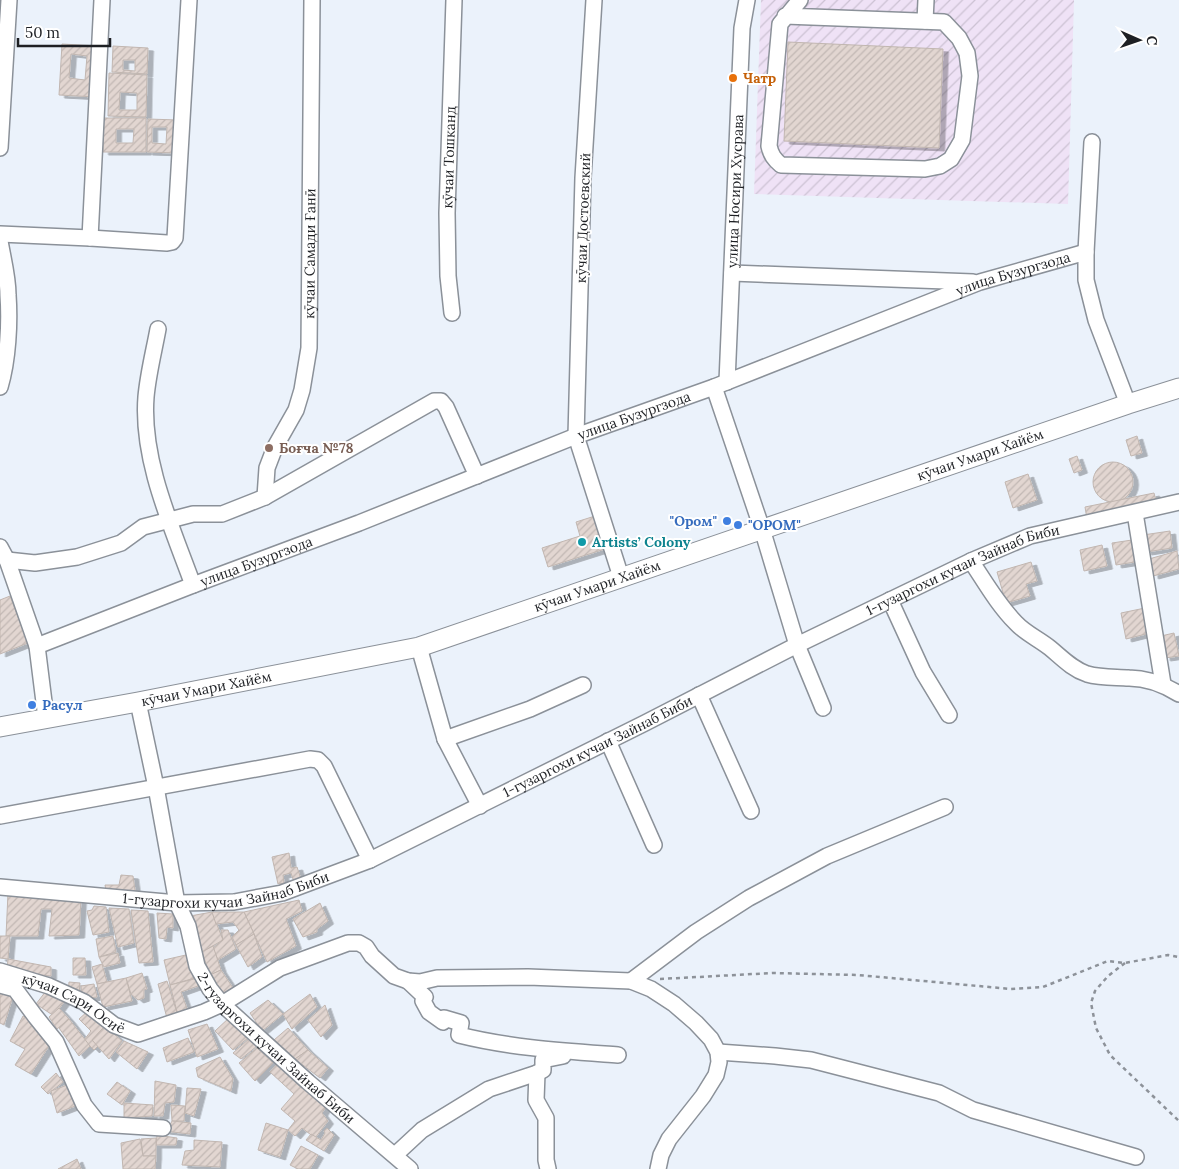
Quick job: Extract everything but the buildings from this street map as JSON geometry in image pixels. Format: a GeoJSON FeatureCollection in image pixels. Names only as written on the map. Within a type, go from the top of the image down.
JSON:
{"type":"FeatureCollection","features":[{"type":"Feature","properties":{"kind":"main road","name":"кӯчаи Умари Хайём"},"geometry":{"type":"LineString","coordinates":[[0,726],[138,702],[419,646],[1179,388]]}},
{"type":"Feature","properties":{"kind":"street"},"geometry":{"type":"LineString","coordinates":[[0,148],[9,0]]}},
{"type":"Feature","properties":{"kind":"street"},"geometry":{"type":"LineString","coordinates":[[90,238],[102,0]]}},
{"type":"Feature","properties":{"kind":"street"},"geometry":{"type":"LineString","coordinates":[[0,234],[167,244],[172,242],[175,238],[189,0]]}},
{"type":"Feature","properties":{"kind":"street","name":"кӯчаи Самади Ғанӣ"},"geometry":{"type":"LineString","coordinates":[[265,497],[268,468],[275,446],[296,410],[302,390],[309,348],[312,0]]}},
{"type":"Feature","properties":{"kind":"street","name":"кӯчаи Тошканд"},"geometry":{"type":"LineString","coordinates":[[452,313],[448,276],[447,212],[454,0]]}},
{"type":"Feature","properties":{"kind":"street","name":"кӯчаи Достоевский"},"geometry":{"type":"LineString","coordinates":[[594,0],[583,178],[576,436],[621,577]]}},
{"type":"Feature","properties":{"kind":"street","name":"улица Носири Хусрава"},"geometry":{"type":"LineString","coordinates":[[721,384],[732,273],[742,28],[747,0]]}},
{"type":"Feature","properties":{"kind":"street"},"geometry":{"type":"LineString","coordinates":[[786,16],[944,22],[959,38],[967,54],[970,76],[962,140],[951,159],[940,166],[925,169],[781,165],[774,159],[770,154],[770,146],[780,24],[786,16],[800,0]]}},
{"type":"Feature","properties":{"kind":"street"},"geometry":{"type":"LineString","coordinates":[[925,21],[926,0]]}},
{"type":"Feature","properties":{"kind":"street"},"geometry":{"type":"LineString","coordinates":[[1086,252],[1092,142]]}},
{"type":"Feature","properties":{"kind":"street"},"geometry":{"type":"LineString","coordinates":[[0,241],[8,294],[8,331],[4,375],[0,387]]}},
{"type":"Feature","properties":{"kind":"street","name":"улица Бузургзода"},"geometry":{"type":"LineString","coordinates":[[37,646],[359,523],[576,436],[721,384],[980,282],[1086,252],[1086,280],[1096,320],[1128,404]]}},
{"type":"Feature","properties":{"kind":"street"},"geometry":{"type":"LineString","coordinates":[[732,273],[980,282]]}},
{"type":"Feature","properties":{"kind":"street"},"geometry":{"type":"LineString","coordinates":[[158,329],[146,397],[148,442],[156,478],[193,585]]}},
{"type":"Feature","properties":{"kind":"street"},"geometry":{"type":"LineString","coordinates":[[721,384],[796,645],[824,708]]}},
{"type":"Feature","properties":{"kind":"street"},"geometry":{"type":"LineString","coordinates":[[4,553],[35,563],[77,557],[121,543],[143,527],[193,514],[222,514],[265,497],[434,401],[441,401],[446,407],[477,476]]}},
{"type":"Feature","properties":{"kind":"street","name":"1-гузаргохи кучаи Зайнаб Биби"},"geometry":{"type":"LineString","coordinates":[[0,887],[177,903],[234,902],[282,893],[370,860],[796,645],[971,561],[1030,536],[1179,502]]}},
{"type":"Feature","properties":{"kind":"street"},"geometry":{"type":"LineString","coordinates":[[1135,513],[1163,684]]}},
{"type":"Feature","properties":{"kind":"street"},"geometry":{"type":"LineString","coordinates":[[4,553],[37,646],[46,718]]}},
{"type":"Feature","properties":{"kind":"street"},"geometry":{"type":"LineString","coordinates":[[971,561],[998,602],[1016,624],[1075,669],[1103,678],[1130,678],[1152,681],[1163,684],[1179,694]]}},
{"type":"Feature","properties":{"kind":"street"},"geometry":{"type":"LineString","coordinates":[[890,600],[923,672],[949,715]]}},
{"type":"Feature","properties":{"kind":"street"},"geometry":{"type":"LineString","coordinates":[[419,646],[445,739],[480,806]]}},
{"type":"Feature","properties":{"kind":"street"},"geometry":{"type":"LineString","coordinates":[[445,739],[530,709],[583,685]]}},
{"type":"Feature","properties":{"kind":"street"},"geometry":{"type":"LineString","coordinates":[[699,695],[751,811]]}},
{"type":"Feature","properties":{"kind":"street","name":"2-гузаргохи кучаи Зайнаб Биби"},"geometry":{"type":"LineString","coordinates":[[138,702],[177,903],[188,926],[197,966],[210,989],[222,1004],[308,1082],[410,1169]]}},
{"type":"Feature","properties":{"kind":"street"},"geometry":{"type":"LineString","coordinates":[[608,741],[654,846]]}},
{"type":"Feature","properties":{"kind":"street"},"geometry":{"type":"LineString","coordinates":[[0,816],[310,759],[318,760],[324,766],[370,860]]}},
{"type":"Feature","properties":{"kind":"street"},"geometry":{"type":"LineString","coordinates":[[630,981],[696,932],[749,898],[827,856],[945,807]]}},
{"type":"Feature","properties":{"kind":"street","name":"кӯчаи Сари Осиё"},"geometry":{"type":"LineString","coordinates":[[0,971],[49,986],[84,1002],[114,1025],[138,1034],[222,1004],[280,968],[348,943],[359,943],[366,947],[372,956],[394,976],[408,981],[425,997],[423,1001],[429,1012],[443,1022],[444,1018],[461,1023],[458,1035],[491,1043],[527,1048],[582,1052]]}},
{"type":"Feature","properties":{"kind":"street"},"geometry":{"type":"LineString","coordinates":[[408,981],[420,982],[437,978],[528,977],[630,981],[650,989],[674,1004],[711,1038],[718,1052],[719,1062],[716,1075],[703,1096],[669,1139],[661,1155],[658,1169]]}},
{"type":"Feature","properties":{"kind":"street"},"geometry":{"type":"LineString","coordinates":[[0,985],[15,989],[56,1042],[84,1105],[98,1124],[163,1128]]}},
{"type":"Feature","properties":{"kind":"street"},"geometry":{"type":"LineString","coordinates":[[395,1155],[422,1130],[489,1089],[543,1070],[543,1060],[582,1052],[618,1055]]}},
{"type":"Feature","properties":{"kind":"street"},"geometry":{"type":"LineString","coordinates":[[718,1052],[810,1060],[939,1093],[972,1110],[1136,1157]]}},
{"type":"Feature","properties":{"kind":"street"},"geometry":{"type":"LineString","coordinates":[[537,1073],[536,1100],[546,1118],[546,1160],[548,1169]]}},
{"type":"Feature","properties":{"kind":"path"},"geometry":{"type":"LineString","coordinates":[[659,979],[773,973],[858,975],[1011,990],[1044,987],[1108,961],[1125,963],[1168,956],[1179,957]]}},
{"type":"Feature","properties":{"kind":"path"},"geometry":{"type":"LineString","coordinates":[[1125,963],[1108,976],[1095,991],[1091,1003],[1096,1028],[1110,1055],[1179,1121]]}},
{"type":"Feature","properties":{"kind":"shaded area"},"geometry":{"type":"Polygon","coordinates":[[[761,0],[1074,0],[1068,204],[754,194],[761,0]]]}},
{"type":"Feature","properties":{"kind":"place","name":"Чатр"},"geometry":{"type":"Point","coordinates":[733,78]}},
{"type":"Feature","properties":{"kind":"place","name":"Боғча №78"},"geometry":{"type":"Point","coordinates":[269,448]}},
{"type":"Feature","properties":{"kind":"place","name":"\"Oром\""},"geometry":{"type":"Point","coordinates":[727,521]}},
{"type":"Feature","properties":{"kind":"place","name":"\"OPOM\""},"geometry":{"type":"Point","coordinates":[738,525]}},
{"type":"Feature","properties":{"kind":"place","name":"Artists’ Colony"},"geometry":{"type":"Point","coordinates":[582,542]}},
{"type":"Feature","properties":{"kind":"place","name":"Расул"},"geometry":{"type":"Point","coordinates":[32,705]}}]}
